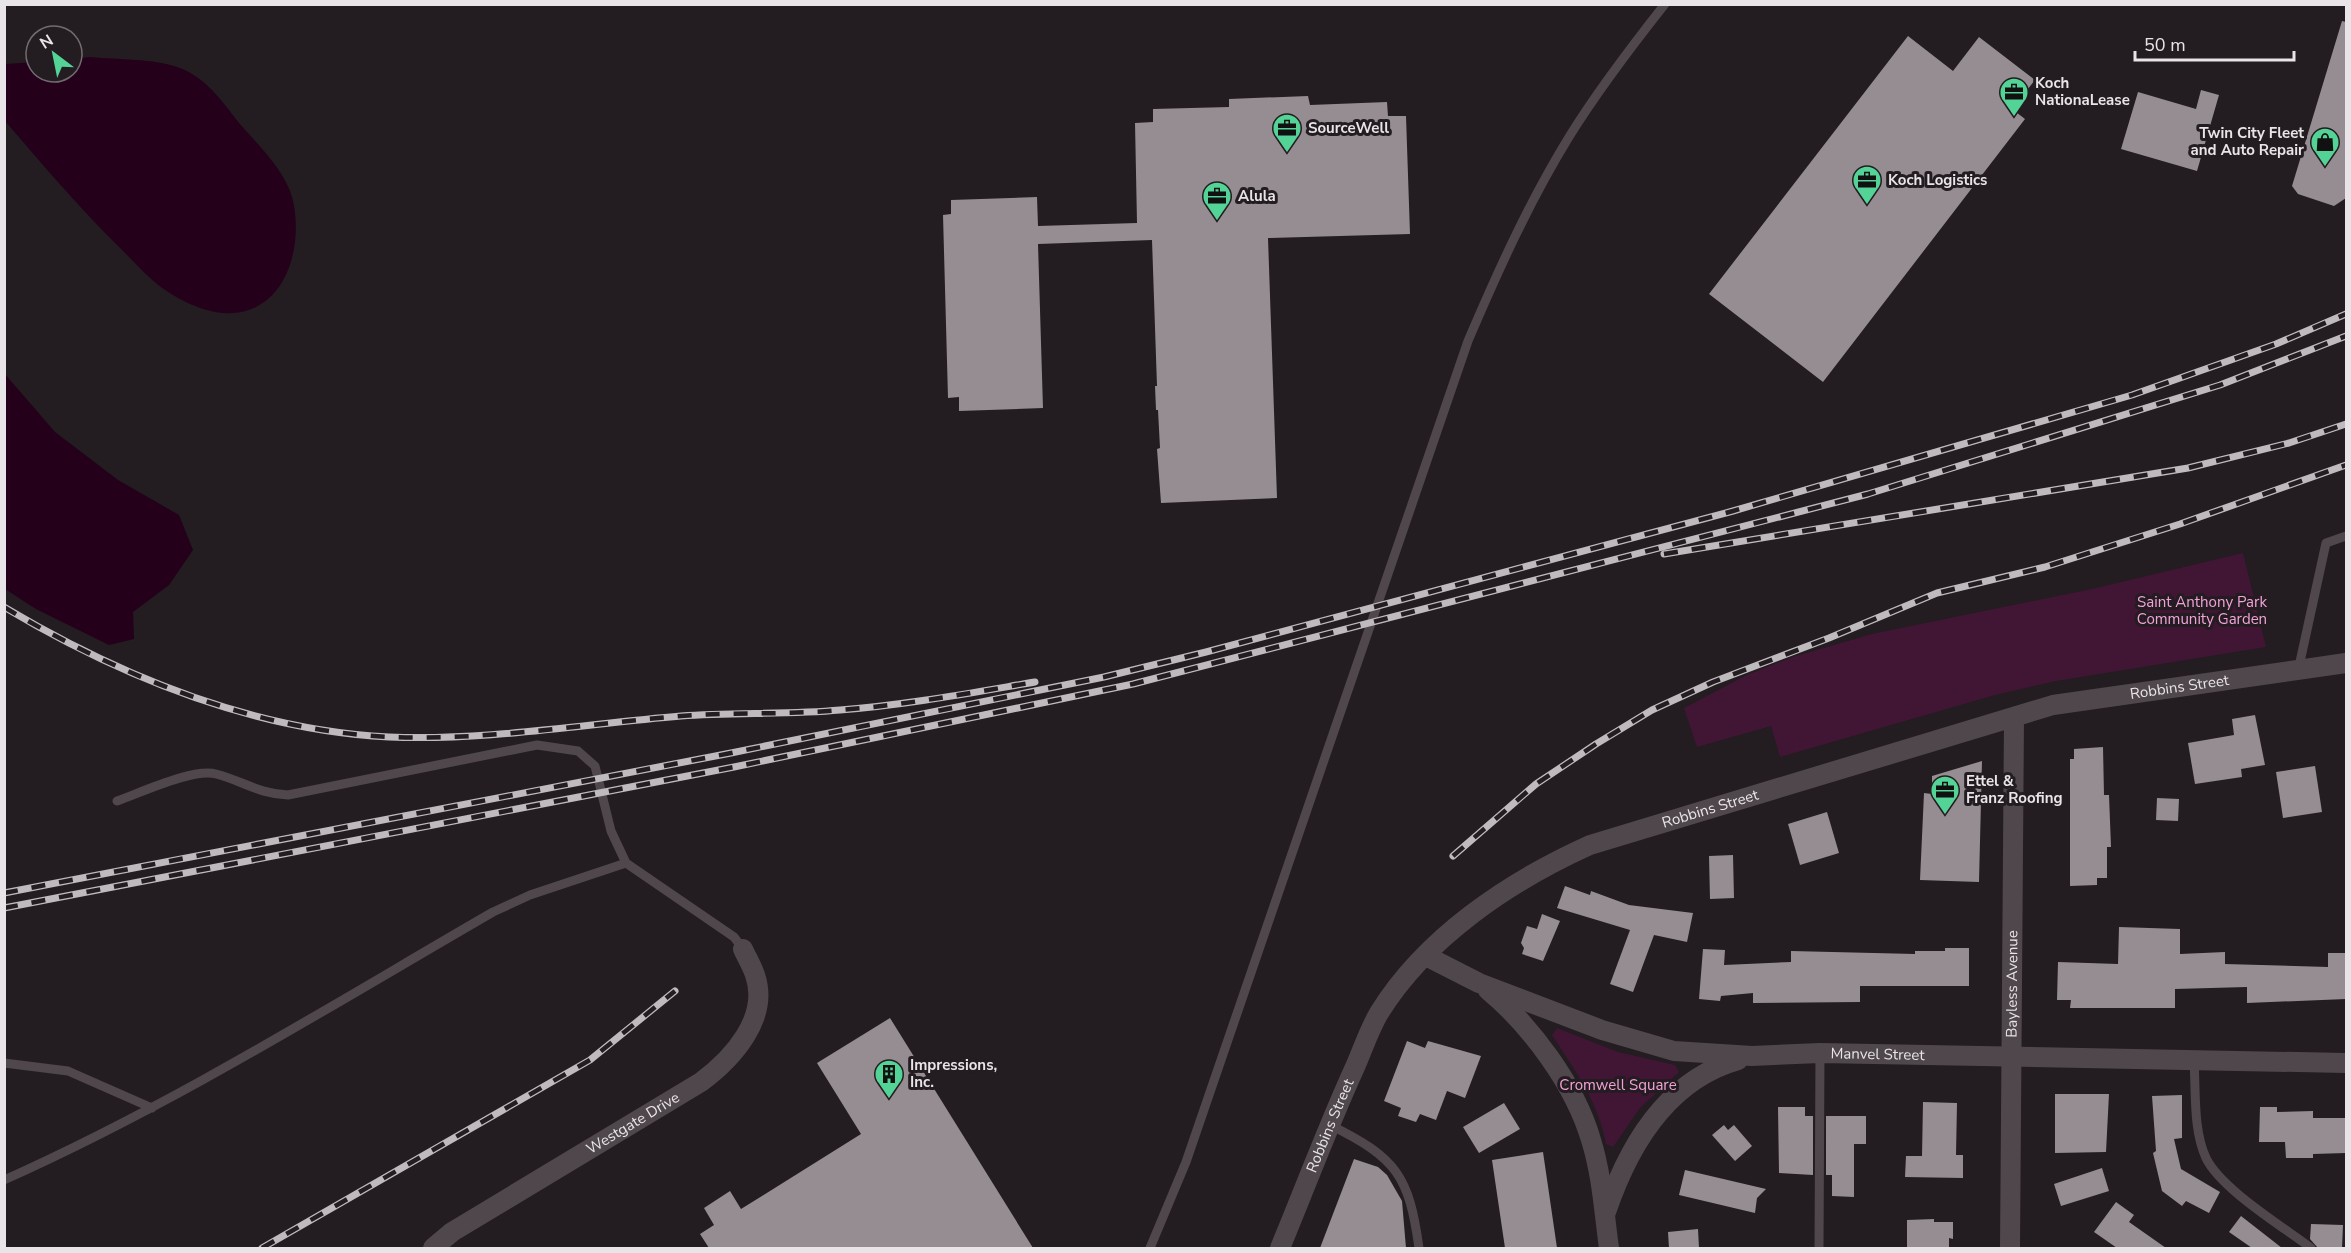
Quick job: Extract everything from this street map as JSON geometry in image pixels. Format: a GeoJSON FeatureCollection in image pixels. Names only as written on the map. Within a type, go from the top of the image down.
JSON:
{"type":"FeatureCollection","features":[{"type":"Feature","properties":{"kind":"street","name":"Robbins Street"},"geometry":{"type":"LineString","coordinates":[[1280,1248],[1378,1015],[1401,982],[1426,956],[1474,914],[1549,864],[1590,845],[2053,705],[2346,663]]}},
{"type":"Feature","properties":{"kind":"street","name":"Bayless Avenue"},"geometry":{"type":"LineString","coordinates":[[2010,1248],[2014,718]]}},
{"type":"Feature","properties":{"kind":"street","name":"Westgate Drive"},"geometry":{"type":"LineString","coordinates":[[433,1248],[452,1232],[701,1082],[721,1067],[738,1048],[757,1008],[758,992],[755,976],[743,949]]}},
{"type":"Feature","properties":{"kind":"street","name":"Manvel Street"},"geometry":{"type":"LineString","coordinates":[[1426,956],[1479,983],[1638,1042],[1674,1051],[1752,1056],[1820,1053],[2346,1063]]}},
{"type":"Feature","properties":{"kind":"street"},"geometry":{"type":"LineString","coordinates":[[1479,983],[1524,1024],[1570,1092],[1591,1137],[1600,1176],[1609,1248]]}},
{"type":"Feature","properties":{"kind":"street"},"geometry":{"type":"LineString","coordinates":[[1605,1218],[1617,1181],[1634,1146],[1651,1121],[1672,1098],[1697,1079],[1724,1064],[1752,1056]]}},
{"type":"Feature","properties":{"kind":"lane"},"geometry":{"type":"LineString","coordinates":[[1150,1248],[1186,1162],[1468,341],[1514,237],[1568,138],[1597,93],[1665,4]]}},
{"type":"Feature","properties":{"kind":"lane"},"geometry":{"type":"LineString","coordinates":[[2298,671],[2326,543],[2346,536]]}},
{"type":"Feature","properties":{"kind":"lane"},"geometry":{"type":"LineString","coordinates":[[117,801],[179,778],[214,773],[266,794],[288,795],[537,745],[578,750],[595,766],[611,831],[626,863],[734,937],[743,949]]}},
{"type":"Feature","properties":{"kind":"lane"},"geometry":{"type":"LineString","coordinates":[[4,1180],[61,1155],[152,1108],[493,912],[530,895],[626,863]]}},
{"type":"Feature","properties":{"kind":"lane"},"geometry":{"type":"LineString","coordinates":[[1819,1248],[1820,1053]]}},
{"type":"Feature","properties":{"kind":"lane"},"geometry":{"type":"LineString","coordinates":[[2194,1061],[2199,1136],[2206,1157],[2218,1177],[2311,1248]]}},
{"type":"Feature","properties":{"kind":"lane"},"geometry":{"type":"LineString","coordinates":[[4,1063],[68,1071],[152,1108]]}},
{"type":"Feature","properties":{"kind":"lane"},"geometry":{"type":"LineString","coordinates":[[1330,1125],[1372,1148],[1400,1174],[1413,1207],[1419,1248]]}},
{"type":"Feature","properties":{"kind":"green space","name":"Saint Anthony Park Community Garden"},"geometry":{"type":"Polygon","coordinates":[[[2243,553],[2266,647],[2056,681],[1995,695],[1780,757],[1771,726],[1697,747],[1684,708],[1747,675],[1793,657],[1872,634],[2092,589],[2243,553]]]}},
{"type":"Feature","properties":{"kind":"green space","name":"Cromwell Square"},"geometry":{"type":"Polygon","coordinates":[[[1557,1028],[1618,1052],[1675,1065],[1679,1072],[1640,1108],[1613,1147],[1606,1144],[1592,1100],[1552,1035],[1557,1028]]]}},
{"type":"Feature","properties":{"kind":"shaded area"},"geometry":{"type":"Polygon","coordinates":[[[84,58],[158,62],[189,72],[213,91],[262,148],[283,177],[292,197],[296,233],[288,270],[279,287],[267,300],[251,309],[222,313],[192,305],[165,290],[147,275],[89,216],[5,121],[5,64],[24,63],[24,84],[84,84],[84,58]]]}},
{"type":"Feature","properties":{"kind":"shaded area"},"geometry":{"type":"Polygon","coordinates":[[[4,373],[55,432],[118,480],[179,515],[193,550],[169,585],[133,612],[134,639],[109,645],[36,609],[5,589],[4,373]]]}},
{"type":"Feature","properties":{"kind":"building"},"geometry":{"type":"Polygon","coordinates":[[[2342,21],[2346,22],[2346,198],[2334,206],[2298,194],[2292,186],[2342,21]]]}},
{"type":"Feature","properties":{"kind":"building","name":"Koch Logistics"},"geometry":{"type":"Polygon","coordinates":[[[1908,36],[1953,71],[1979,37],[2035,80],[2012,109],[2025,119],[1823,382],[1709,294],[1908,36]]]}},
{"type":"Feature","properties":{"kind":"building"},"geometry":{"type":"Polygon","coordinates":[[[2201,90],[2219,95],[2197,171],[2121,149],[2138,92],[2196,109],[2201,90]]]}},
{"type":"Feature","properties":{"kind":"building"},"geometry":{"type":"Polygon","coordinates":[[[1308,96],[1310,105],[1387,102],[1388,116],[1406,116],[1410,234],[1268,238],[1277,498],[1161,503],[1157,449],[1160,448],[1155,386],[1157,386],[1152,240],[1038,244],[1043,408],[959,411],[959,397],[948,398],[943,215],[951,214],[951,200],[1037,197],[1038,226],[1137,223],[1135,123],[1153,122],[1153,109],[1229,107],[1229,99],[1308,96]]]}},
{"type":"Feature","properties":{"kind":"building"},"geometry":{"type":"Polygon","coordinates":[[[2255,715],[2265,765],[2241,769],[2242,777],[2195,784],[2188,743],[2234,735],[2232,719],[2255,715]]]}},
{"type":"Feature","properties":{"kind":"building"},"geometry":{"type":"Polygon","coordinates":[[[2103,747],[2104,795],[2109,795],[2111,847],[2107,847],[2107,878],[2097,878],[2097,885],[2070,886],[2070,759],[2074,759],[2074,749],[2103,747]]]}},
{"type":"Feature","properties":{"kind":"building"},"geometry":{"type":"Polygon","coordinates":[[[1982,761],[1979,882],[1920,880],[1924,793],[1932,794],[1932,776],[1982,761]]]}},
{"type":"Feature","properties":{"kind":"building"},"geometry":{"type":"Polygon","coordinates":[[[2315,766],[2322,812],[2283,818],[2276,772],[2315,766]]]}},
{"type":"Feature","properties":{"kind":"building"},"geometry":{"type":"Polygon","coordinates":[[[2157,798],[2179,799],[2178,821],[2156,820],[2157,798]]]}},
{"type":"Feature","properties":{"kind":"building"},"geometry":{"type":"Polygon","coordinates":[[[1827,812],[1839,853],[1800,865],[1788,824],[1827,812]]]}},
{"type":"Feature","properties":{"kind":"building"},"geometry":{"type":"Polygon","coordinates":[[[1733,855],[1734,898],[1710,899],[1709,856],[1733,855]]]}},
{"type":"Feature","properties":{"kind":"building"},"geometry":{"type":"Polygon","coordinates":[[[1565,886],[1590,895],[1591,891],[1629,905],[1693,913],[1687,942],[1654,935],[1633,992],[1610,984],[1630,930],[1557,908],[1565,886]]]}},
{"type":"Feature","properties":{"kind":"building"},"geometry":{"type":"Polygon","coordinates":[[[1542,914],[1560,921],[1543,961],[1522,954],[1524,948],[1521,943],[1527,926],[1537,929],[1542,914]]]}},
{"type":"Feature","properties":{"kind":"building"},"geometry":{"type":"Polygon","coordinates":[[[2119,927],[2180,929],[2180,954],[2225,952],[2225,964],[2328,967],[2328,953],[2346,953],[2346,999],[2247,1003],[2247,987],[2175,989],[2175,1008],[2070,1008],[2071,1000],[2057,1000],[2058,962],[2118,964],[2119,927]]]}},
{"type":"Feature","properties":{"kind":"building"},"geometry":{"type":"Polygon","coordinates":[[[1945,948],[1969,948],[1969,986],[1860,986],[1860,1002],[1753,1003],[1753,993],[1721,996],[1720,1001],[1699,999],[1703,949],[1725,950],[1724,965],[1791,962],[1791,951],[1915,954],[1915,951],[1945,951],[1945,948]]]}},
{"type":"Feature","properties":{"kind":"building","name":"Impressions, Inc."},"geometry":{"type":"Polygon","coordinates":[[[890,1018],[1033,1248],[709,1248],[700,1234],[714,1225],[704,1208],[730,1191],[741,1209],[861,1134],[817,1063],[890,1018]]]}},
{"type":"Feature","properties":{"kind":"building"},"geometry":{"type":"Polygon","coordinates":[[[1407,1041],[1425,1048],[1428,1041],[1481,1056],[1465,1098],[1447,1091],[1436,1120],[1420,1114],[1416,1122],[1398,1116],[1401,1108],[1384,1101],[1407,1041]]]}},
{"type":"Feature","properties":{"kind":"building"},"geometry":{"type":"Polygon","coordinates":[[[2055,1094],[2109,1094],[2106,1152],[2055,1153],[2055,1094]]]}},
{"type":"Feature","properties":{"kind":"building"},"geometry":{"type":"Polygon","coordinates":[[[2182,1095],[2182,1138],[2174,1139],[2181,1169],[2220,1192],[2209,1213],[2186,1201],[2182,1206],[2162,1191],[2153,1153],[2156,1151],[2152,1096],[2182,1095]]]}},
{"type":"Feature","properties":{"kind":"building"},"geometry":{"type":"Polygon","coordinates":[[[1923,1102],[1957,1103],[1956,1155],[1963,1155],[1963,1178],[1905,1177],[1906,1156],[1922,1156],[1923,1102]]]}},
{"type":"Feature","properties":{"kind":"building"},"geometry":{"type":"Polygon","coordinates":[[[1504,1103],[1520,1129],[1479,1153],[1463,1127],[1504,1103]]]}},
{"type":"Feature","properties":{"kind":"building"},"geometry":{"type":"Polygon","coordinates":[[[1778,1107],[1805,1107],[1805,1116],[1813,1116],[1813,1175],[1779,1173],[1778,1107]]]}},
{"type":"Feature","properties":{"kind":"building"},"geometry":{"type":"Polygon","coordinates":[[[2260,1107],[2277,1107],[2277,1112],[2313,1111],[2313,1118],[2346,1118],[2346,1153],[2313,1154],[2313,1158],[2286,1158],[2285,1142],[2259,1142],[2260,1107]]]}},
{"type":"Feature","properties":{"kind":"building"},"geometry":{"type":"Polygon","coordinates":[[[1826,1116],[1866,1116],[1866,1144],[1854,1144],[1854,1197],[1832,1196],[1832,1175],[1826,1175],[1826,1116]]]}},
{"type":"Feature","properties":{"kind":"building"},"geometry":{"type":"Polygon","coordinates":[[[1724,1125],[1728,1130],[1734,1125],[1752,1146],[1735,1161],[1712,1135],[1724,1125]]]}},
{"type":"Feature","properties":{"kind":"building"},"geometry":{"type":"Polygon","coordinates":[[[1543,1152],[1557,1248],[1505,1248],[1492,1160],[1543,1152]]]}},
{"type":"Feature","properties":{"kind":"building"},"geometry":{"type":"Polygon","coordinates":[[[1354,1159],[1378,1167],[1387,1175],[1402,1201],[1406,1248],[1320,1248],[1354,1159]]]}},
{"type":"Feature","properties":{"kind":"building"},"geometry":{"type":"Polygon","coordinates":[[[2102,1168],[2109,1191],[2061,1206],[2054,1184],[2102,1168]]]}},
{"type":"Feature","properties":{"kind":"building"},"geometry":{"type":"Polygon","coordinates":[[[1685,1170],[1766,1189],[1757,1198],[1755,1213],[1679,1195],[1685,1170]]]}},
{"type":"Feature","properties":{"kind":"building"},"geometry":{"type":"Polygon","coordinates":[[[2116,1202],[2134,1215],[2129,1222],[2166,1248],[2117,1248],[2094,1232],[2116,1202]]]}},
{"type":"Feature","properties":{"kind":"building"},"geometry":{"type":"Polygon","coordinates":[[[2241,1216],[2282,1248],[2252,1248],[2229,1232],[2241,1216]]]}},
{"type":"Feature","properties":{"kind":"building"},"geometry":{"type":"Polygon","coordinates":[[[1934,1219],[1934,1222],[1953,1222],[1953,1239],[1949,1238],[1949,1248],[1907,1248],[1907,1220],[1934,1219]]]}},
{"type":"Feature","properties":{"kind":"building"},"geometry":{"type":"Polygon","coordinates":[[[2311,1224],[2343,1225],[2342,1248],[2318,1248],[2310,1239],[2311,1224]]]}},
{"type":"Feature","properties":{"kind":"building"},"geometry":{"type":"Polygon","coordinates":[[[1698,1229],[1699,1248],[1669,1248],[1668,1232],[1698,1229]]]}},
{"type":"Feature","properties":{"kind":"railway"},"geometry":{"type":"LineString","coordinates":[[4,893],[731,753],[1104,677],[1206,652],[1733,511],[2132,395],[2276,344],[2346,314]]}},
{"type":"Feature","properties":{"kind":"railway"},"geometry":{"type":"LineString","coordinates":[[4,908],[734,767],[1133,684],[1868,494],[2220,385],[2346,336]]}},
{"type":"Feature","properties":{"kind":"railway"},"geometry":{"type":"LineString","coordinates":[[1664,554],[2188,468],[2289,443],[2346,424]]}},
{"type":"Feature","properties":{"kind":"railway"},"geometry":{"type":"LineString","coordinates":[[1453,856],[1536,784],[1652,710],[1713,682],[1829,638],[1937,593],[2045,567],[2180,524],[2346,465]]}},
{"type":"Feature","properties":{"kind":"railway"},"geometry":{"type":"LineString","coordinates":[[4,607],[94,655],[141,677],[189,695],[238,711],[287,723],[338,732],[389,737],[462,737],[681,716],[865,708],[1035,682]]}},
{"type":"Feature","properties":{"kind":"railway"},"geometry":{"type":"LineString","coordinates":[[262,1248],[590,1060],[675,991]]}},
{"type":"Feature","properties":{"kind":"place","name":"Koch NationaLease"},"geometry":{"type":"Point","coordinates":[2014,118]}},
{"type":"Feature","properties":{"kind":"place","name":"SourceWell"},"geometry":{"type":"Point","coordinates":[1287,154]}},
{"type":"Feature","properties":{"kind":"place","name":"Twin City Fleet and Auto Repair"},"geometry":{"type":"Point","coordinates":[2325,168]}},
{"type":"Feature","properties":{"kind":"place","name":"Koch Logistics"},"geometry":{"type":"Point","coordinates":[1867,206]}},
{"type":"Feature","properties":{"kind":"place","name":"Alula"},"geometry":{"type":"Point","coordinates":[1217,222]}},
{"type":"Feature","properties":{"kind":"place","name":"Ettel & Franz Roofing"},"geometry":{"type":"Point","coordinates":[1945,816]}},
{"type":"Feature","properties":{"kind":"place","name":"Impressions, Inc."},"geometry":{"type":"Point","coordinates":[889,1100]}}]}
